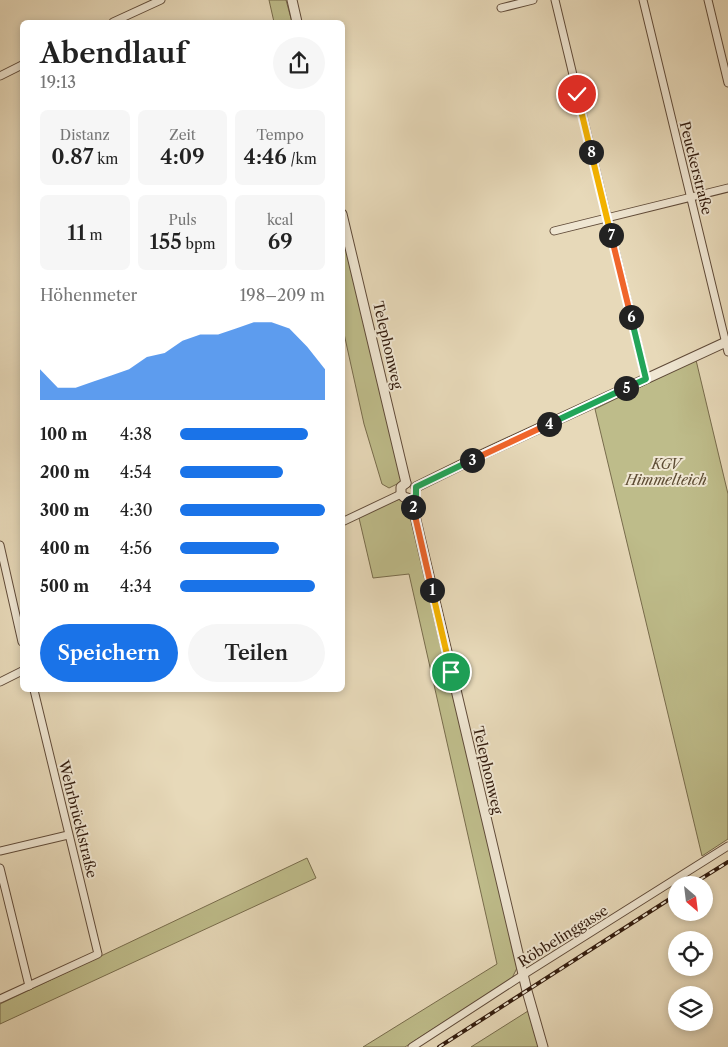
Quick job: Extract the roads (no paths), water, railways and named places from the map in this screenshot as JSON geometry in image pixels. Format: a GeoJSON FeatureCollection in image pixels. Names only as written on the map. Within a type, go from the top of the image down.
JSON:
{"type":"FeatureCollection","features":[{"type":"Feature","properties":{"kind":"street"},"geometry":{"type":"LineString","coordinates":[[117,20],[161,0]]}},
{"type":"Feature","properties":{"kind":"street"},"geometry":{"type":"LineString","coordinates":[[292,0],[297,20]]}},
{"type":"Feature","properties":{"kind":"street"},"geometry":{"type":"LineString","coordinates":[[501,8],[533,0]]}},
{"type":"Feature","properties":{"kind":"street"},"geometry":{"type":"LineString","coordinates":[[555,0],[646,379]]}},
{"type":"Feature","properties":{"kind":"street","name":"Peuckerstraße"},"geometry":{"type":"LineString","coordinates":[[643,0],[690,198],[727,341],[728,352]]}},
{"type":"Feature","properties":{"kind":"street"},"geometry":{"type":"LineString","coordinates":[[708,0],[728,83]]}},
{"type":"Feature","properties":{"kind":"street"},"geometry":{"type":"LineString","coordinates":[[0,76],[20,66]]}},
{"type":"Feature","properties":{"kind":"street"},"geometry":{"type":"LineString","coordinates":[[554,231],[728,188]]}},
{"type":"Feature","properties":{"kind":"street","name":"Telephonweg"},"geometry":{"type":"LineString","coordinates":[[345,227],[406,483]]}},
{"type":"Feature","properties":{"kind":"street"},"geometry":{"type":"LineString","coordinates":[[416,487],[727,341]]}},
{"type":"Feature","properties":{"kind":"street"},"geometry":{"type":"LineString","coordinates":[[406,483],[412,483],[416,487],[416,496],[411,499],[401,494],[401,487],[406,483]]}},
{"type":"Feature","properties":{"kind":"street"},"geometry":{"type":"LineString","coordinates":[[345,521],[401,494]]}},
{"type":"Feature","properties":{"kind":"street","name":"Telephonweg"},"geometry":{"type":"LineString","coordinates":[[411,499],[523,975],[543,1047]]}},
{"type":"Feature","properties":{"kind":"street"},"geometry":{"type":"LineString","coordinates":[[0,545],[3,569],[20,634]]}},
{"type":"Feature","properties":{"kind":"street"},"geometry":{"type":"LineString","coordinates":[[0,682],[20,673]]}},
{"type":"Feature","properties":{"kind":"street","name":"Wehrbrücklstraße"},"geometry":{"type":"LineString","coordinates":[[29,986],[98,954],[34,692]]}},
{"type":"Feature","properties":{"kind":"street"},"geometry":{"type":"LineString","coordinates":[[0,851],[68,835]]}},
{"type":"Feature","properties":{"kind":"street","name":"Röbbelinggasse"},"geometry":{"type":"LineString","coordinates":[[412,1047],[728,846]]}},
{"type":"Feature","properties":{"kind":"street"},"geometry":{"type":"LineString","coordinates":[[0,868],[29,986],[0,999]]}},
{"type":"Feature","properties":{"kind":"railway"},"geometry":{"type":"LineString","coordinates":[[705,876],[728,862]]}},
{"type":"Feature","properties":{"kind":"railway"},"geometry":{"type":"LineString","coordinates":[[439,1047],[668,900]]}},
{"type":"Feature","properties":{"kind":"park label","name":"KGV Himmelteich"},"geometry":{"type":"Point","coordinates":[666,472]}}]}
